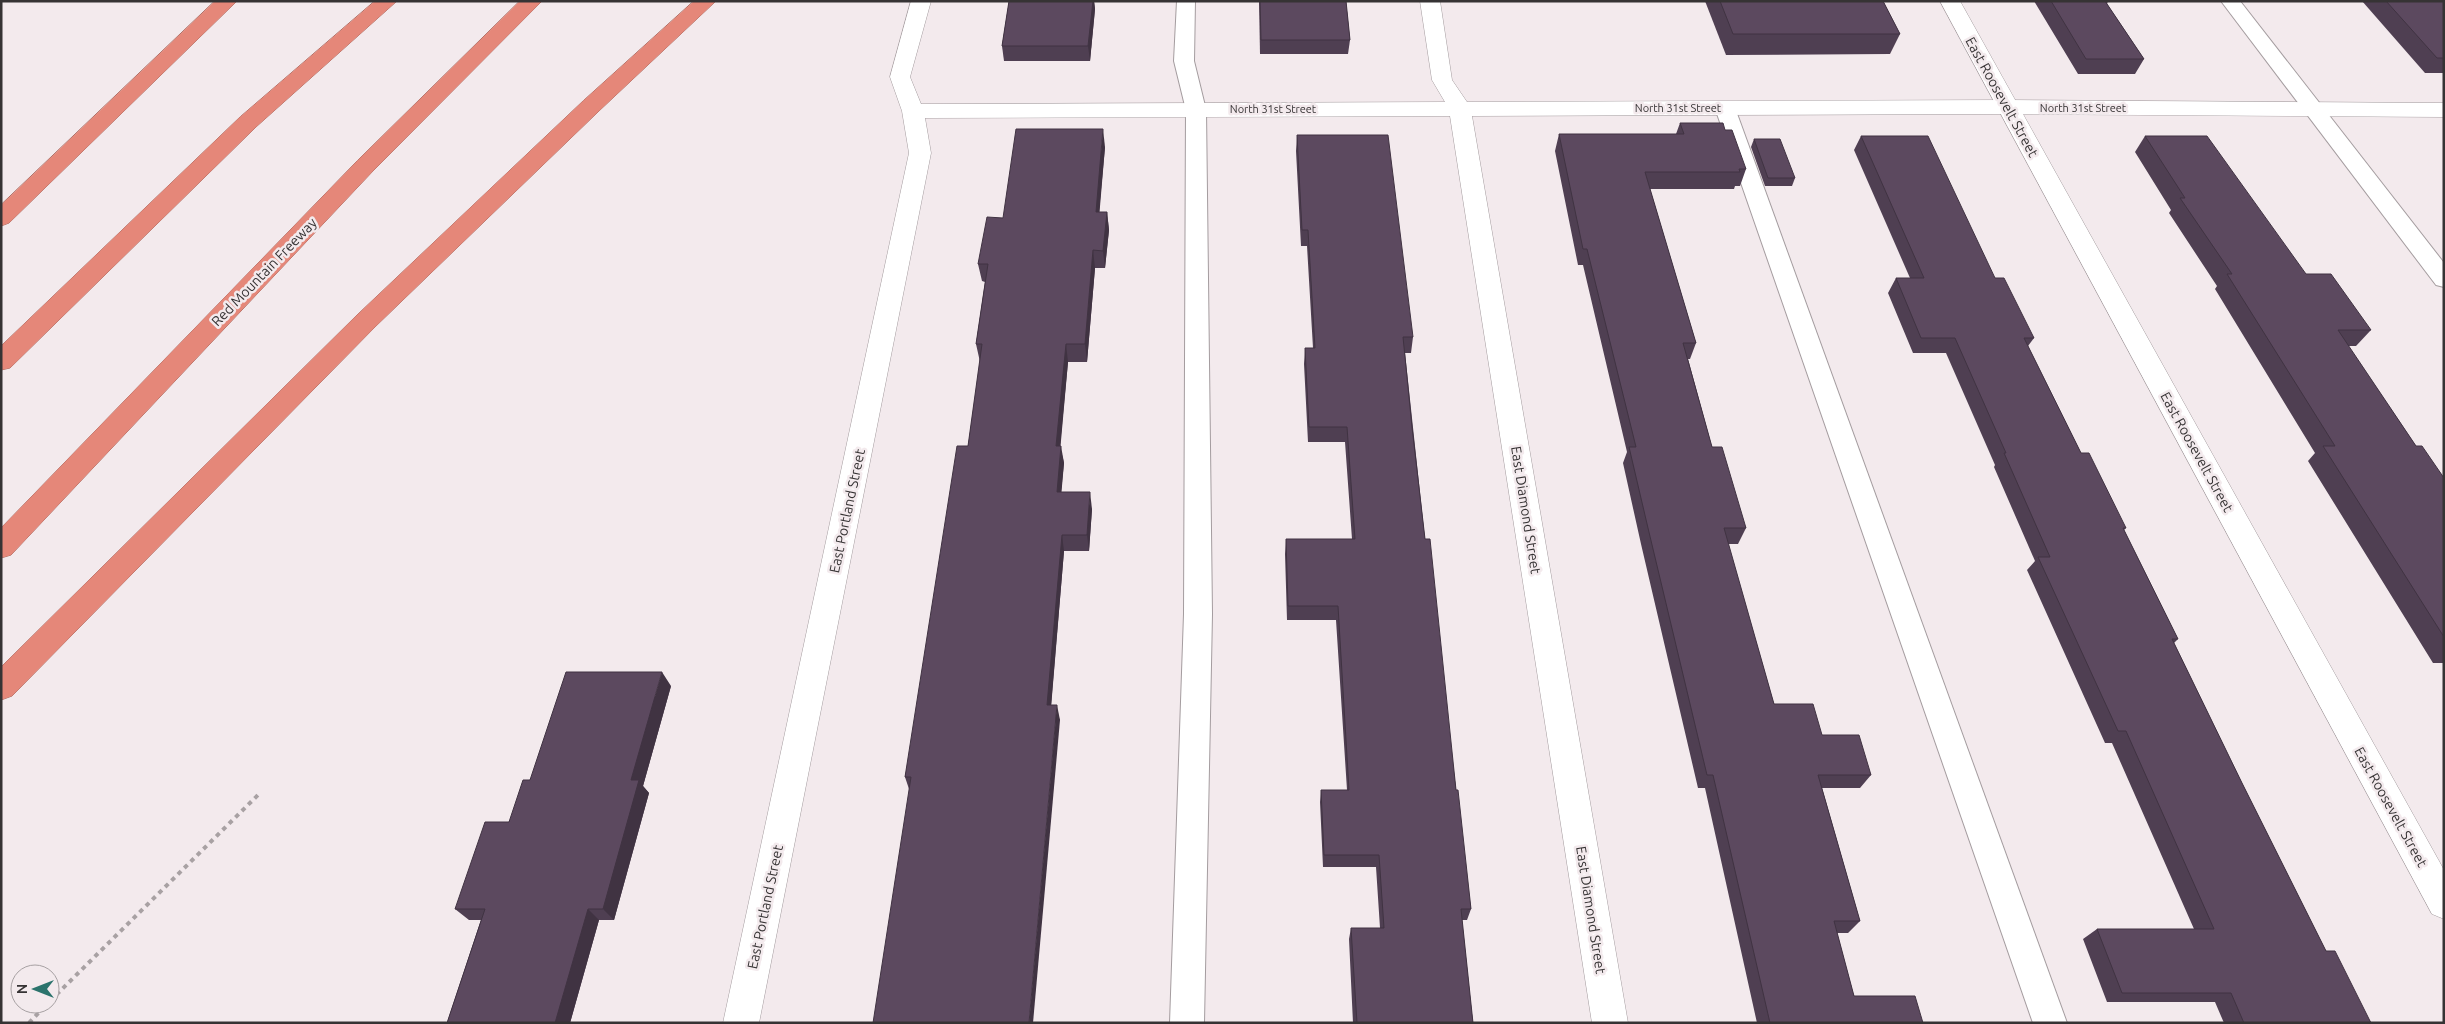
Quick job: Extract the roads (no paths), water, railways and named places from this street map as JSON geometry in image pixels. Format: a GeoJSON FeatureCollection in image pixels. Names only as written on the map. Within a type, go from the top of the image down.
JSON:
{"type":"FeatureCollection","features":[{"type":"Feature","properties":{"kind":"highway"},"geometry":{"type":"LineString","coordinates":[[1,218],[227,1]]}},
{"type":"Feature","properties":{"kind":"highway"},"geometry":{"type":"LineString","coordinates":[[1,361],[248,122],[387,1]]}},
{"type":"Feature","properties":{"kind":"highway","name":"Red Mountain Freeway"},"geometry":{"type":"LineString","coordinates":[[1,547],[365,166],[532,1]]}},
{"type":"Feature","properties":{"kind":"highway"},"geometry":{"type":"LineString","coordinates":[[1,687],[366,321],[591,106],[706,1]]}},
{"type":"Feature","properties":{"kind":"street","name":"East Portland Street"},"geometry":{"type":"LineString","coordinates":[[741,1023],[920,153],[913,111],[900,77],[920,1]]}},
{"type":"Feature","properties":{"kind":"street","name":"East Diamond Street"},"geometry":{"type":"LineString","coordinates":[[1430,1],[1442,80],[1460,109],[1610,1023]]}},
{"type":"Feature","properties":{"kind":"street","name":"East Roosevelt Street"},"geometry":{"type":"LineString","coordinates":[[1950,1],[2444,903]]}},
{"type":"Feature","properties":{"kind":"street","name":"North 31st Street"},"geometry":{"type":"LineString","coordinates":[[913,111],[1725,108],[2444,110]]}},
{"type":"Feature","properties":{"kind":"lane"},"geometry":{"type":"LineString","coordinates":[[1186,1],[1184,61],[1196,110],[1198,614],[1187,1023]]}},
{"type":"Feature","properties":{"kind":"lane"},"geometry":{"type":"LineString","coordinates":[[2230,1],[2312,110],[2444,279]]}},
{"type":"Feature","properties":{"kind":"lane"},"geometry":{"type":"LineString","coordinates":[[1725,108],[2050,1023]]}}]}
